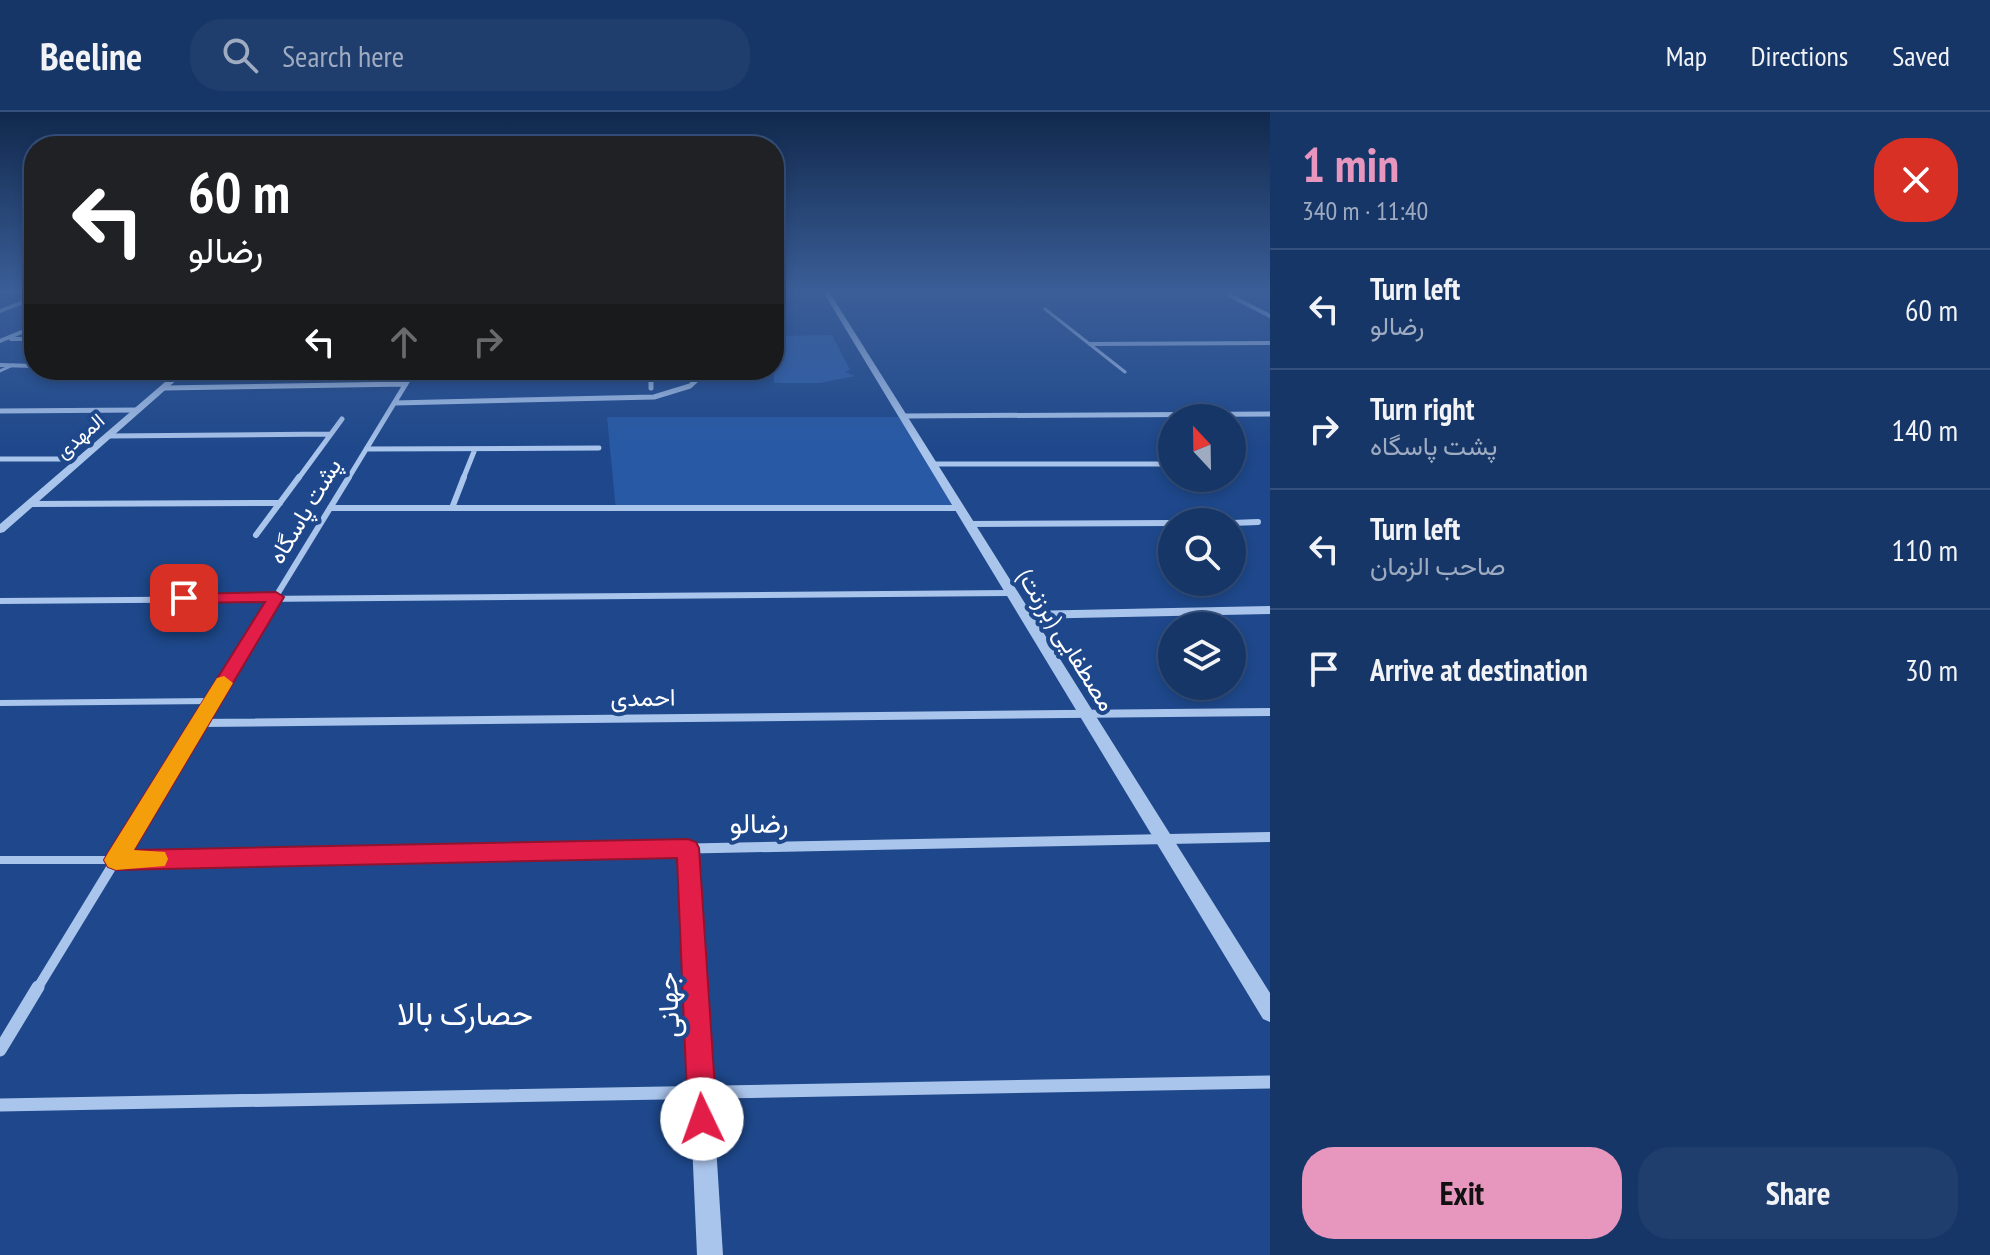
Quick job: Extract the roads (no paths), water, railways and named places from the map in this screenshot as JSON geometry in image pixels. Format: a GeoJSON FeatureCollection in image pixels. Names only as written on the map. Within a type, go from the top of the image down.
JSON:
{"type":"FeatureCollection","features":[{"type":"Feature","properties":{"kind":"street","name":"مصطفایی (برزنت)"},"geometry":{"type":"LineString","coordinates":[[858,343],[1270,1012]]}},
{"type":"Feature","properties":{"kind":"street"},"geometry":{"type":"LineString","coordinates":[[1090,344],[1209,343]]}},
{"type":"Feature","properties":{"kind":"street"},"geometry":{"type":"LineString","coordinates":[[0,368],[24,366]]}},
{"type":"Feature","properties":{"kind":"street","name":"المهدی"},"geometry":{"type":"LineString","coordinates":[[0,530],[173,380]]}},
{"type":"Feature","properties":{"kind":"street","name":"پشت پاسگاه"},"geometry":{"type":"LineString","coordinates":[[0,1050],[408,380]]}},
{"type":"Feature","properties":{"kind":"street"},"geometry":{"type":"LineString","coordinates":[[651,380],[651,388]]}},
{"type":"Feature","properties":{"kind":"street"},"geometry":{"type":"LineString","coordinates":[[394,403],[663,395],[699,380]]}},
{"type":"Feature","properties":{"kind":"street"},"geometry":{"type":"LineString","coordinates":[[164,388],[406,384]]}},
{"type":"Feature","properties":{"kind":"street"},"geometry":{"type":"LineString","coordinates":[[0,411],[138,410]]}},
{"type":"Feature","properties":{"kind":"street"},"geometry":{"type":"LineString","coordinates":[[903,416],[1270,414]]}},
{"type":"Feature","properties":{"kind":"street"},"geometry":{"type":"LineString","coordinates":[[256,535],[342,419]]}},
{"type":"Feature","properties":{"kind":"street"},"geometry":{"type":"LineString","coordinates":[[108,436],[331,434]]}},
{"type":"Feature","properties":{"kind":"street"},"geometry":{"type":"LineString","coordinates":[[366,449],[599,448]]}},
{"type":"Feature","properties":{"kind":"street"},"geometry":{"type":"LineString","coordinates":[[452,508],[475,449]]}},
{"type":"Feature","properties":{"kind":"street"},"geometry":{"type":"LineString","coordinates":[[0,459],[82,459]]}},
{"type":"Feature","properties":{"kind":"street"},"geometry":{"type":"LineString","coordinates":[[932,464],[1158,464]]}},
{"type":"Feature","properties":{"kind":"street"},"geometry":{"type":"LineString","coordinates":[[30,504],[280,503]]}},
{"type":"Feature","properties":{"kind":"street"},"geometry":{"type":"LineString","coordinates":[[330,508],[958,508]]}},
{"type":"Feature","properties":{"kind":"street"},"geometry":{"type":"LineString","coordinates":[[1246,522],[1258,522]]}},
{"type":"Feature","properties":{"kind":"street"},"geometry":{"type":"LineString","coordinates":[[969,524],[1158,523]]}},
{"type":"Feature","properties":{"kind":"street"},"geometry":{"type":"LineString","coordinates":[[0,601],[1011,593]]}},
{"type":"Feature","properties":{"kind":"street"},"geometry":{"type":"LineString","coordinates":[[1025,615],[1270,610]]}},
{"type":"Feature","properties":{"kind":"street","name":"احمدی"},"geometry":{"type":"LineString","coordinates":[[200,723],[1270,712]]}},
{"type":"Feature","properties":{"kind":"street","name":"رضالو"},"geometry":{"type":"LineString","coordinates":[[116,860],[1270,837]]}},
{"type":"Feature","properties":{"kind":"street","name":"جهانی"},"geometry":{"type":"LineString","coordinates":[[688,848],[710,1255]]}},
{"type":"Feature","properties":{"kind":"street"},"geometry":{"type":"LineString","coordinates":[[0,1105],[1270,1082]]}},
{"type":"Feature","properties":{"kind":"lane"},"geometry":{"type":"LineString","coordinates":[[1090,344],[1125,372]]}},
{"type":"Feature","properties":{"kind":"lane"},"geometry":{"type":"LineString","coordinates":[[0,703],[212,701]]}},
{"type":"Feature","properties":{"kind":"lane"},"geometry":{"type":"LineString","coordinates":[[0,860],[116,860]]}},
{"type":"Feature","properties":{"kind":"district","name":"حصارک بالا"},"geometry":{"type":"Point","coordinates":[465,1014]}}]}
